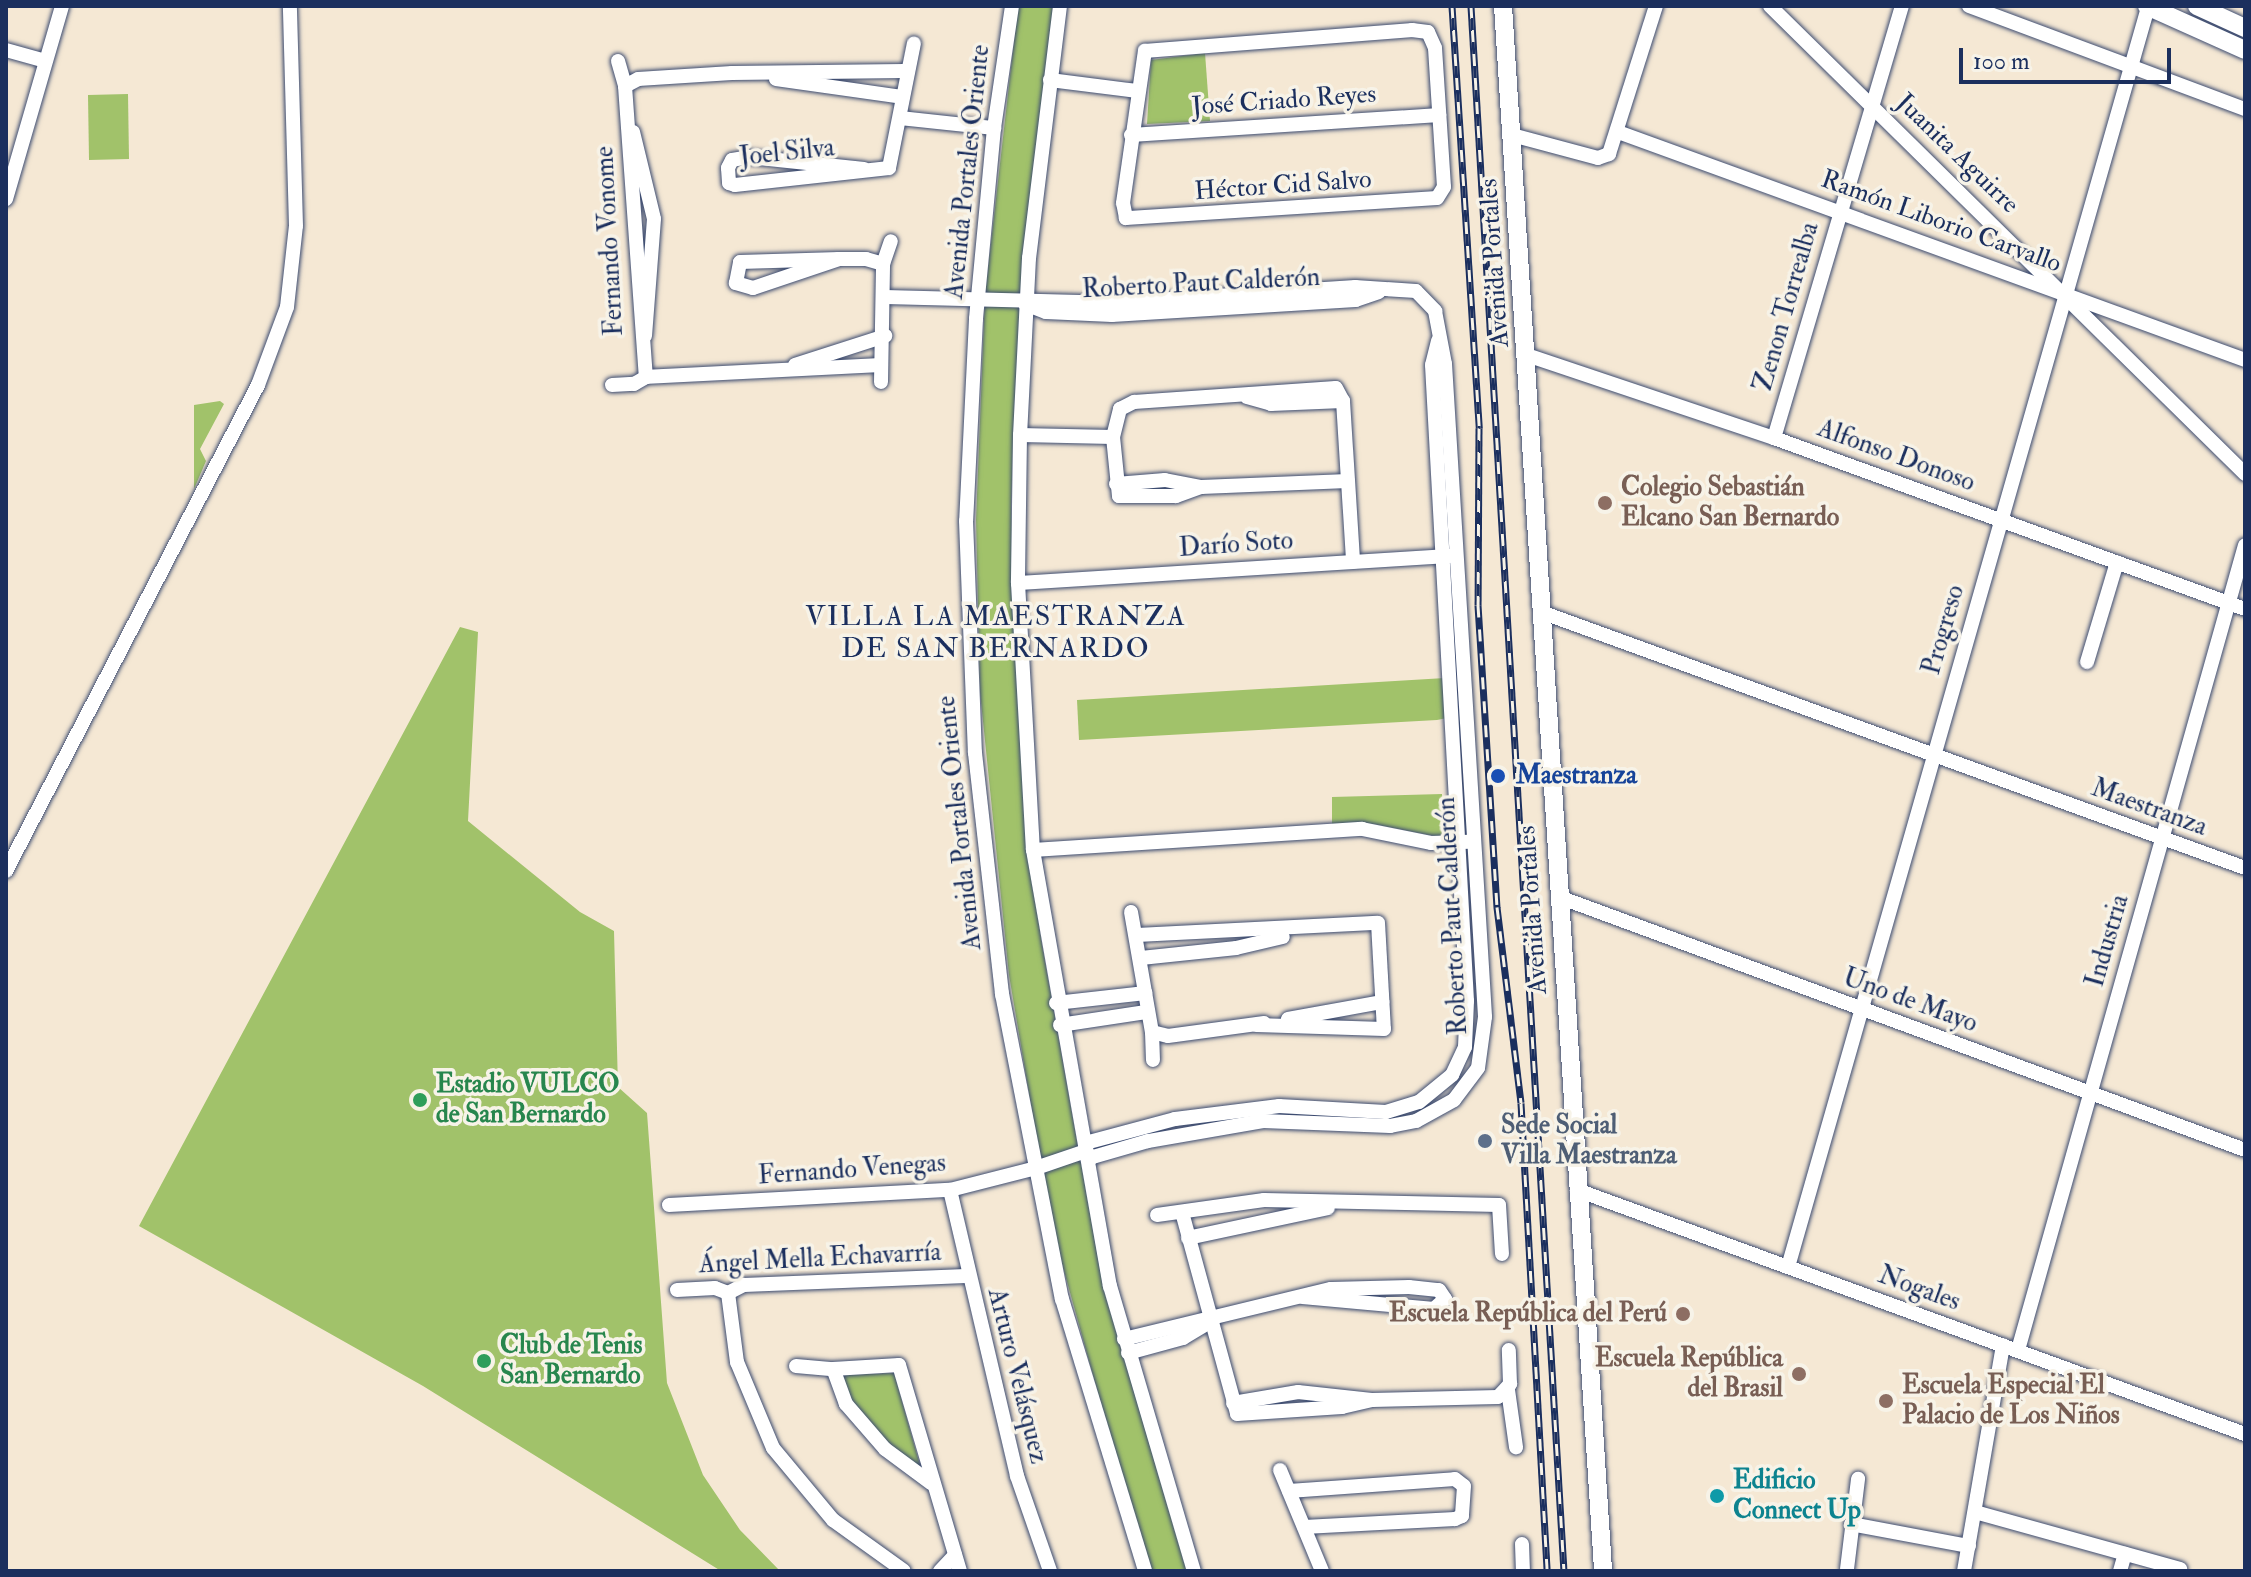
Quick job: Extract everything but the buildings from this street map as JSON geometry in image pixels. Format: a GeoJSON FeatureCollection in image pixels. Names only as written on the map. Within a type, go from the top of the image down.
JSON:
{"type":"FeatureCollection","features":[{"type":"Feature","properties":{"kind":"main road","name":"Avenida Portales"},"geometry":{"type":"LineString","coordinates":[[1503,6],[1603,1571]]}},
{"type":"Feature","properties":{"kind":"main road"},"geometry":{"type":"LineString","coordinates":[[2147,6],[2245,50]]}},
{"type":"Feature","properties":{"kind":"main road"},"geometry":{"type":"LineString","coordinates":[[2197,6],[2245,28]]}},
{"type":"Feature","properties":{"kind":"street"},"geometry":{"type":"LineString","coordinates":[[7,191],[62,6]]}},
{"type":"Feature","properties":{"kind":"street"},"geometry":{"type":"LineString","coordinates":[[6,871],[262,377],[287,307],[296,226],[290,6]]}},
{"type":"Feature","properties":{"kind":"street","name":"Avenida Portales Oriente"},"geometry":{"type":"LineString","coordinates":[[1012,6],[994,128],[977,303],[966,521],[970,696],[1002,994],[1062,1299],[1145,1571]]}},
{"type":"Feature","properties":{"kind":"street"},"geometry":{"type":"LineString","coordinates":[[1060,6],[1025,304],[1020,435],[1018,583],[1033,850],[1083,1152],[1126,1346],[1194,1571]]}},
{"type":"Feature","properties":{"kind":"street"},"geometry":{"type":"LineString","coordinates":[[1512,135],[1598,158],[1612,151],[1656,6]]}},
{"type":"Feature","properties":{"kind":"street","name":"Juanita Aguirre"},"geometry":{"type":"LineString","coordinates":[[1770,6],[2245,474]]}},
{"type":"Feature","properties":{"kind":"street","name":"Zenon Torrealba"},"geometry":{"type":"LineString","coordinates":[[1774,438],[1902,6]]}},
{"type":"Feature","properties":{"kind":"street"},"geometry":{"type":"LineString","coordinates":[[1969,6],[2245,109]]}},
{"type":"Feature","properties":{"kind":"street","name":"Progreso"},"geometry":{"type":"LineString","coordinates":[[1788,1267],[2147,6]]}},
{"type":"Feature","properties":{"kind":"street"},"geometry":{"type":"LineString","coordinates":[[1131,135],[1145,51],[1428,32],[1435,48],[1439,115]]}},
{"type":"Feature","properties":{"kind":"street"},"geometry":{"type":"LineString","coordinates":[[914,43],[904,71],[900,118],[994,128]]}},
{"type":"Feature","properties":{"kind":"street"},"geometry":{"type":"LineString","coordinates":[[6,50],[46,61]]}},
{"type":"Feature","properties":{"kind":"street","name":"Fernando Vonome"},"geometry":{"type":"LineString","coordinates":[[618,61],[625,86],[644,370]]}},
{"type":"Feature","properties":{"kind":"street"},"geometry":{"type":"LineString","coordinates":[[625,86],[638,79],[732,73],[904,71]]}},
{"type":"Feature","properties":{"kind":"street"},"geometry":{"type":"LineString","coordinates":[[732,73],[902,97]]}},
{"type":"Feature","properties":{"kind":"street"},"geometry":{"type":"LineString","coordinates":[[1050,80],[1137,91]]}},
{"type":"Feature","properties":{"kind":"street","name":"Fernando Vonome"},"geometry":{"type":"LineString","coordinates":[[627,115],[654,219],[644,370]]}},
{"type":"Feature","properties":{"kind":"street","name":"José Criado Reyes"},"geometry":{"type":"LineString","coordinates":[[1131,135],[1439,115]]}},
{"type":"Feature","properties":{"kind":"street","name":"Héctor Cid Salvo"},"geometry":{"type":"LineString","coordinates":[[1131,135],[1123,203],[1126,218],[1431,200],[1442,194],[1439,115]]}},
{"type":"Feature","properties":{"kind":"street","name":"Joel Silva"},"geometry":{"type":"LineString","coordinates":[[864,169],[750,157],[732,160],[728,168],[729,183],[735,185],[864,169],[893,165],[900,118]]}},
{"type":"Feature","properties":{"kind":"street","name":"Ramón Liborio Carvallo"},"geometry":{"type":"LineString","coordinates":[[1618,132],[1841,210],[2245,360]]}},
{"type":"Feature","properties":{"kind":"street"},"geometry":{"type":"LineString","coordinates":[[881,382],[879,365],[885,336],[883,264],[891,241]]}},
{"type":"Feature","properties":{"kind":"street"},"geometry":{"type":"LineString","coordinates":[[839,259],[753,288],[736,283],[740,262],[839,259],[883,264]]}},
{"type":"Feature","properties":{"kind":"street","name":"Roberto Paut Calderón"},"geometry":{"type":"LineString","coordinates":[[885,297],[1025,304],[1039,299],[1109,303],[1355,287],[1379,292],[1416,291],[1428,298],[1435,311],[1438,341],[1445,364],[1450,556],[1467,842],[1485,1035],[1478,1068],[1454,1100],[1416,1121],[1390,1126],[1263,1121],[1222,1125],[1093,1157],[1083,1152],[1036,1168]]}},
{"type":"Feature","properties":{"kind":"street"},"geometry":{"type":"LineString","coordinates":[[776,371],[885,336]]}},
{"type":"Feature","properties":{"kind":"street","name":"Alfonso Donoso"},"geometry":{"type":"LineString","coordinates":[[1527,355],[2001,518],[2245,609]]}},
{"type":"Feature","properties":{"kind":"street"},"geometry":{"type":"LineString","coordinates":[[612,385],[634,384],[644,370],[776,371],[879,365]]}},
{"type":"Feature","properties":{"kind":"street"},"geometry":{"type":"LineString","coordinates":[[1348,481],[1201,487],[1176,496],[1125,498],[1116,484],[1113,437],[1117,412],[1128,403],[1247,397],[1332,387],[1343,401],[1348,481],[1353,562]]}},
{"type":"Feature","properties":{"kind":"street"},"geometry":{"type":"LineString","coordinates":[[1020,435],[1113,437]]}},
{"type":"Feature","properties":{"kind":"street","name":"Industria"},"geometry":{"type":"LineString","coordinates":[[2018,1350],[2245,545]]}},
{"type":"Feature","properties":{"kind":"street","name":"Darío Soto"},"geometry":{"type":"LineString","coordinates":[[1018,583],[1450,556]]}},
{"type":"Feature","properties":{"kind":"street"},"geometry":{"type":"LineString","coordinates":[[2087,662],[2117,562]]}},
{"type":"Feature","properties":{"kind":"street","name":"Maestranza"},"geometry":{"type":"LineString","coordinates":[[1541,612],[2245,868]]}},
{"type":"Feature","properties":{"kind":"street"},"geometry":{"type":"LineString","coordinates":[[1033,850],[1362,829],[1431,843],[1467,842]]}},
{"type":"Feature","properties":{"kind":"street","name":"Uno de Mayo"},"geometry":{"type":"LineString","coordinates":[[1559,897],[2245,1150]]}},
{"type":"Feature","properties":{"kind":"street"},"geometry":{"type":"LineString","coordinates":[[1131,912],[1141,958],[1153,1060]]}},
{"type":"Feature","properties":{"kind":"street"},"geometry":{"type":"LineString","coordinates":[[1137,935],[1313,929],[1378,923],[1384,1029],[1256,1025]]}},
{"type":"Feature","properties":{"kind":"street"},"geometry":{"type":"LineString","coordinates":[[1141,958],[1236,948],[1313,929]]}},
{"type":"Feature","properties":{"kind":"street"},"geometry":{"type":"LineString","coordinates":[[1056,1003],[1145,993]]}},
{"type":"Feature","properties":{"kind":"street"},"geometry":{"type":"LineString","coordinates":[[1152,1032],[1168,1036],[1256,1025],[1382,1002]]}},
{"type":"Feature","properties":{"kind":"street"},"geometry":{"type":"LineString","coordinates":[[1060,1025],[1146,1012]]}},
{"type":"Feature","properties":{"kind":"street","name":"Fernando Venegas"},"geometry":{"type":"LineString","coordinates":[[669,1205],[950,1190],[1036,1168]]}},
{"type":"Feature","properties":{"kind":"street","name":"Arturo Velásquez"},"geometry":{"type":"LineString","coordinates":[[950,1190],[966,1276],[1017,1476],[1050,1571]]}},
{"type":"Feature","properties":{"kind":"street","name":"Nogales"},"geometry":{"type":"LineString","coordinates":[[1577,1190],[2245,1433]]}},
{"type":"Feature","properties":{"kind":"street"},"geometry":{"type":"LineString","coordinates":[[1157,1215],[1183,1216],[1195,1208],[1245,1200],[1352,1205],[1499,1205],[1502,1254]]}},
{"type":"Feature","properties":{"kind":"street"},"geometry":{"type":"LineString","coordinates":[[1188,1238],[1352,1205]]}},
{"type":"Feature","properties":{"kind":"street"},"geometry":{"type":"LineString","coordinates":[[1183,1216],[1235,1409],[1298,1392],[1372,1400],[1498,1397],[1508,1390]]}},
{"type":"Feature","properties":{"kind":"street","name":"Ángel Mella Echavarría"},"geometry":{"type":"LineString","coordinates":[[677,1290],[715,1288],[728,1293],[744,1285],[966,1276]]}},
{"type":"Feature","properties":{"kind":"street"},"geometry":{"type":"LineString","coordinates":[[1126,1346],[1183,1338],[1211,1321],[1303,1297],[1343,1288],[1439,1290],[1445,1299],[1434,1309],[1303,1297]]}},
{"type":"Feature","properties":{"kind":"street"},"geometry":{"type":"LineString","coordinates":[[728,1293],[740,1373],[773,1448],[833,1520],[904,1571]]}},
{"type":"Feature","properties":{"kind":"street"},"geometry":{"type":"LineString","coordinates":[[1964,1571],[2003,1345]]}},
{"type":"Feature","properties":{"kind":"street"},"geometry":{"type":"LineString","coordinates":[[1509,1350],[1508,1390],[1516,1447]]}},
{"type":"Feature","properties":{"kind":"street"},"geometry":{"type":"LineString","coordinates":[[796,1366],[833,1369],[899,1365],[931,1483],[960,1571]]}},
{"type":"Feature","properties":{"kind":"street"},"geometry":{"type":"LineString","coordinates":[[833,1369],[846,1404],[885,1449],[931,1483]]}},
{"type":"Feature","properties":{"kind":"street"},"geometry":{"type":"LineString","coordinates":[[1280,1470],[1322,1571]]}},
{"type":"Feature","properties":{"kind":"street"},"geometry":{"type":"LineString","coordinates":[[1289,1491],[1455,1479],[1464,1486],[1462,1516],[1455,1519],[1304,1527]]}},
{"type":"Feature","properties":{"kind":"street"},"geometry":{"type":"LineString","coordinates":[[1847,1569],[1858,1479]]}},
{"type":"Feature","properties":{"kind":"street"},"geometry":{"type":"LineString","coordinates":[[1975,1512],[2180,1569]]}},
{"type":"Feature","properties":{"kind":"street"},"geometry":{"type":"LineString","coordinates":[[1851,1524],[1969,1546]]}},
{"type":"Feature","properties":{"kind":"street"},"geometry":{"type":"LineString","coordinates":[[1522,1544],[1523,1571]]}},
{"type":"Feature","properties":{"kind":"street"},"geometry":{"type":"LineString","coordinates":[[2120,1571],[2125,1554]]}},
{"type":"Feature","properties":{"kind":"street"},"geometry":{"type":"LineString","coordinates":[[940,1571],[955,1555]]}},
{"type":"Feature","properties":{"kind":"green space"},"geometry":{"type":"Polygon","coordinates":[[[1018,6],[1054,6],[1015,396],[1011,506],[1025,804],[1041,939],[1077,1141],[1192,1571],[1152,1571],[1114,1451],[1051,1224],[1009,975],[980,692],[976,520],[985,295],[1018,6]]]}},
{"type":"Feature","properties":{"kind":"green space"},"geometry":{"type":"Polygon","coordinates":[[[1205,53],[1210,121],[1147,124],[1151,60],[1205,53]]]}},
{"type":"Feature","properties":{"kind":"green space"},"geometry":{"type":"Polygon","coordinates":[[[128,94],[129,159],[89,160],[88,95],[128,94]]]}},
{"type":"Feature","properties":{"kind":"green space"},"geometry":{"type":"Polygon","coordinates":[[[220,401],[224,404],[200,449],[206,461],[194,489],[194,405],[220,401]]]}},
{"type":"Feature","properties":{"kind":"green space","name":"Estadio VULCO de San Bernardo"},"geometry":{"type":"Polygon","coordinates":[[[460,627],[478,632],[468,821],[580,912],[614,931],[618,1087],[647,1113],[667,1383],[703,1475],[740,1530],[780,1571],[721,1571],[423,1386],[139,1226],[460,627]]]}},
{"type":"Feature","properties":{"kind":"green space"},"geometry":{"type":"Polygon","coordinates":[[[1445,678],[1447,718],[1437,720],[1079,740],[1077,700],[1445,678]]]}},
{"type":"Feature","properties":{"kind":"green space"},"geometry":{"type":"Polygon","coordinates":[[[1442,794],[1444,834],[1439,837],[1373,824],[1332,826],[1332,797],[1442,794]]]}},
{"type":"Feature","properties":{"kind":"green space"},"geometry":{"type":"Polygon","coordinates":[[[894,1373],[921,1469],[892,1449],[853,1404],[840,1375],[894,1373]]]}},
{"type":"Feature","properties":{"kind":"railway"},"geometry":{"type":"LineString","coordinates":[[1452,6],[1479,428],[1478,605],[1497,907],[1521,1103],[1547,1571]]}},
{"type":"Feature","properties":{"kind":"railway"},"geometry":{"type":"LineString","coordinates":[[1471,6],[1564,1571]]}},
{"type":"Feature","properties":{"kind":"place","name":"Colegio Sebastián Elcano San Bernardo"},"geometry":{"type":"Point","coordinates":[1605,503]}},
{"type":"Feature","properties":{"kind":"place","name":"Maestranza"},"geometry":{"type":"Point","coordinates":[1498,776]}},
{"type":"Feature","properties":{"kind":"place","name":"Estadio VULCO de San Bernardo"},"geometry":{"type":"Point","coordinates":[420,1100]}},
{"type":"Feature","properties":{"kind":"place","name":"Sede Social Villa Maestranza"},"geometry":{"type":"Point","coordinates":[1485,1141]}},
{"type":"Feature","properties":{"kind":"place","name":"Escuela República del Perú"},"geometry":{"type":"Point","coordinates":[1683,1314]}},
{"type":"Feature","properties":{"kind":"place","name":"Club de Tenis San Bernardo"},"geometry":{"type":"Point","coordinates":[484,1361]}},
{"type":"Feature","properties":{"kind":"place","name":"Escuela República del Brasil"},"geometry":{"type":"Point","coordinates":[1799,1374]}},
{"type":"Feature","properties":{"kind":"place","name":"Escuela Especial El Palacio de Los Niños"},"geometry":{"type":"Point","coordinates":[1886,1401]}},
{"type":"Feature","properties":{"kind":"place","name":"Edificio Connect Up"},"geometry":{"type":"Point","coordinates":[1717,1496]}},
{"type":"Feature","properties":{"kind":"district","name":"VILLA LA MAESTRANZA DE SAN BERNARDO"},"geometry":{"type":"Point","coordinates":[996,633]}}]}
